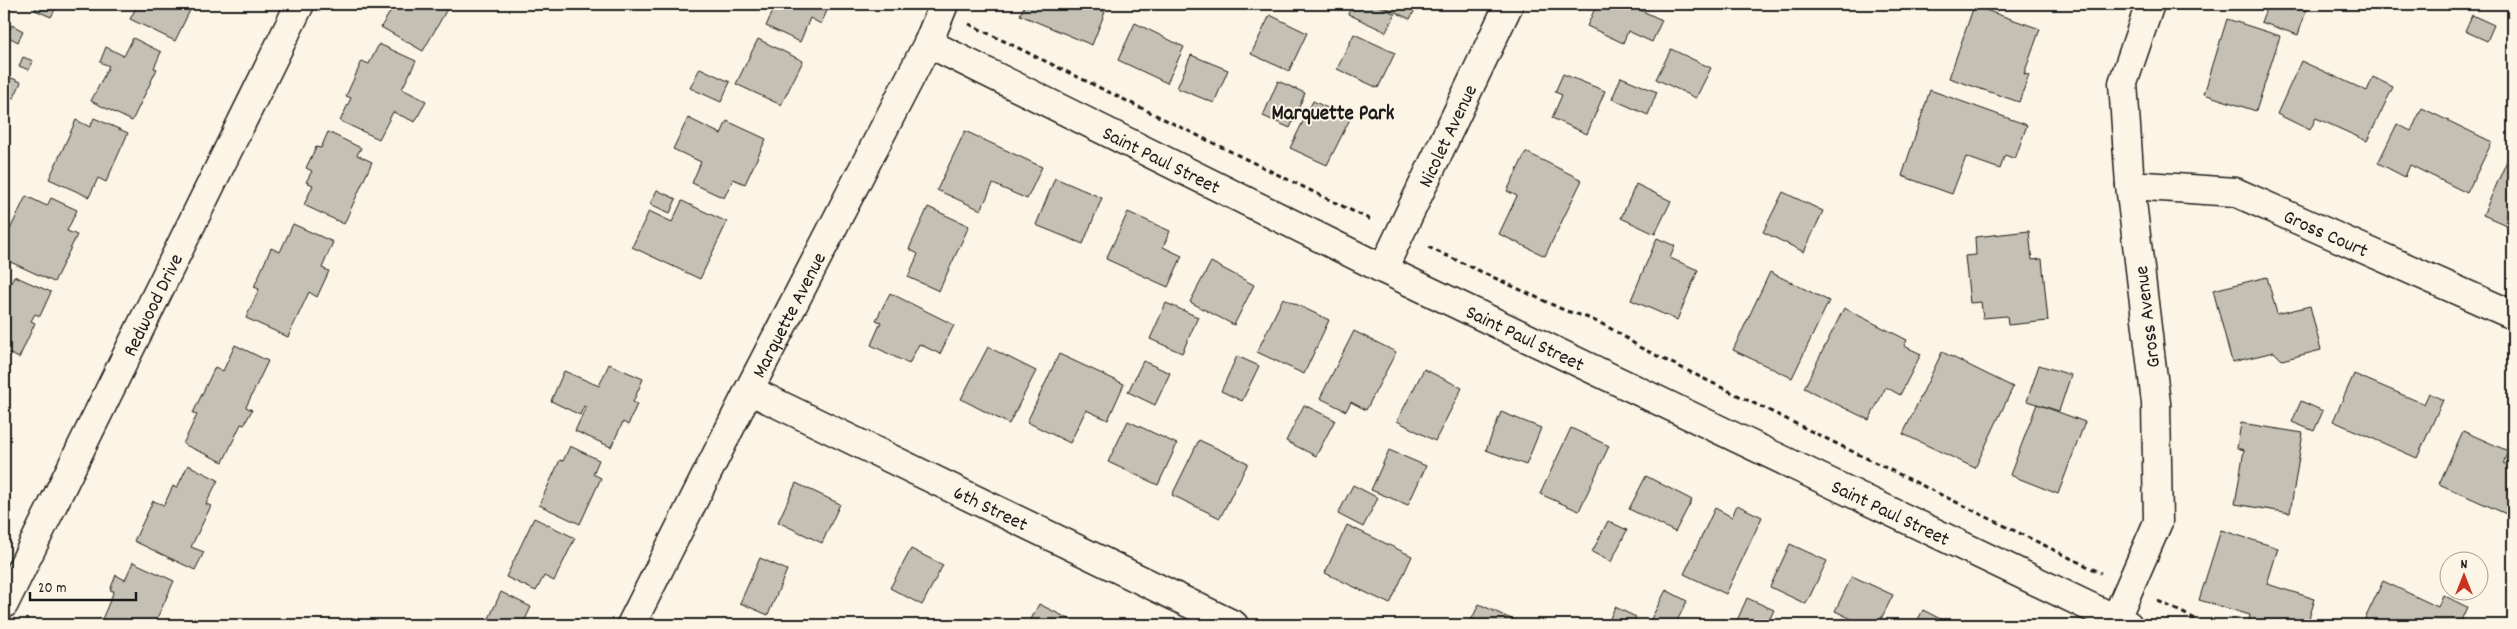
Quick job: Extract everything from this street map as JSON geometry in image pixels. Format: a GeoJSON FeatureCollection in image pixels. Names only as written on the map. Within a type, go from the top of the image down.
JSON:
{"type":"FeatureCollection","features":[{"type":"Feature","properties":{"kind":"street","name":"Redwood Drive"},"geometry":{"type":"LineString","coordinates":[[4,604],[300,4]]}},
{"type":"Feature","properties":{"kind":"street","name":"Nicolet Avenue"},"geometry":{"type":"LineString","coordinates":[[1383,269],[1509,4]]}},
{"type":"Feature","properties":{"kind":"street","name":"Gross Avenue"},"geometry":{"type":"LineString","coordinates":[[2119,623],[2130,588],[2158,522],[2156,403],[2130,185],[2123,83],[2150,4]]}},
{"type":"Feature","properties":{"kind":"street","name":"Marquette Avenue"},"geometry":{"type":"LineString","coordinates":[[631,625],[749,390],[928,43],[943,6]]}},
{"type":"Feature","properties":{"kind":"street","name":"Saint Paul Street"},"geometry":{"type":"LineString","coordinates":[[928,43],[1383,269],[2119,623]]}},
{"type":"Feature","properties":{"kind":"street","name":"Gross Court"},"geometry":{"type":"LineString","coordinates":[[2130,185],[2235,192],[2513,315]]}},
{"type":"Feature","properties":{"kind":"street","name":"6th Street"},"geometry":{"type":"LineString","coordinates":[[749,390],[1220,622]]}},
{"type":"Feature","properties":{"kind":"path"},"geometry":{"type":"LineString","coordinates":[[943,6],[971,25],[1400,234],[1566,311],[1587,316],[1617,331],[1639,347],[2208,625]]}},
{"type":"Feature","properties":{"kind":"building"},"geometry":{"type":"Polygon","coordinates":[[[38,4],[58,4],[51,17],[35,10],[38,4]]]}},
{"type":"Feature","properties":{"kind":"building"},"geometry":{"type":"Polygon","coordinates":[[[138,4],[193,4],[175,41],[130,19],[138,4]]]}},
{"type":"Feature","properties":{"kind":"building"},"geometry":{"type":"Polygon","coordinates":[[[395,4],[450,4],[423,51],[381,27],[395,4]]]}},
{"type":"Feature","properties":{"kind":"building"},"geometry":{"type":"Polygon","coordinates":[[[776,4],[783,8],[785,4],[830,4],[821,24],[810,18],[800,42],[766,26],[776,4]]]}},
{"type":"Feature","properties":{"kind":"building"},"geometry":{"type":"Polygon","coordinates":[[[1025,4],[1089,4],[1105,12],[1092,45],[1020,15],[1025,4]]]}},
{"type":"Feature","properties":{"kind":"building"},"geometry":{"type":"Polygon","coordinates":[[[1353,4],[1375,4],[1395,14],[1386,32],[1348,14],[1353,4]]]}},
{"type":"Feature","properties":{"kind":"building"},"geometry":{"type":"Polygon","coordinates":[[[1378,4],[1418,4],[1410,19],[1378,4]]]}},
{"type":"Feature","properties":{"kind":"building"},"geometry":{"type":"Polygon","coordinates":[[[1597,4],[1627,4],[1662,20],[1652,42],[1628,31],[1623,43],[1587,26],[1597,4]]]}},
{"type":"Feature","properties":{"kind":"building"},"geometry":{"type":"Polygon","coordinates":[[[2268,4],[2286,4],[2306,11],[2298,35],[2261,22],[2268,4]]]}},
{"type":"Feature","properties":{"kind":"building"},"geometry":{"type":"Polygon","coordinates":[[[1974,6],[2040,29],[2024,74],[2029,75],[2019,102],[1949,78],[1974,6]]]}},
{"type":"Feature","properties":{"kind":"building"},"geometry":{"type":"Polygon","coordinates":[[[1270,15],[1307,33],[1289,71],[1251,54],[1270,15]]]}},
{"type":"Feature","properties":{"kind":"building"},"geometry":{"type":"Polygon","coordinates":[[[2472,15],[2494,25],[2487,41],[2465,31],[2472,15]]]}},
{"type":"Feature","properties":{"kind":"building"},"geometry":{"type":"Polygon","coordinates":[[[2227,19],[2280,36],[2256,111],[2204,94],[2227,19]]]}},
{"type":"Feature","properties":{"kind":"building"},"geometry":{"type":"Polygon","coordinates":[[[1135,23],[1184,47],[1167,83],[1118,60],[1135,23]]]}},
{"type":"Feature","properties":{"kind":"building"},"geometry":{"type":"Polygon","coordinates":[[[12,25],[23,31],[18,42],[7,36],[12,25]]]}},
{"type":"Feature","properties":{"kind":"building"},"geometry":{"type":"Polygon","coordinates":[[[1354,34],[1395,53],[1378,88],[1337,69],[1354,34]]]}},
{"type":"Feature","properties":{"kind":"building"},"geometry":{"type":"Polygon","coordinates":[[[133,38],[161,52],[154,68],[157,69],[132,121],[91,101],[109,66],[100,62],[106,47],[124,56],[133,38]]]}},
{"type":"Feature","properties":{"kind":"building"},"geometry":{"type":"Polygon","coordinates":[[[758,39],[803,61],[781,105],[736,84],[758,39]]]}},
{"type":"Feature","properties":{"kind":"building"},"geometry":{"type":"Polygon","coordinates":[[[379,44],[416,61],[402,89],[426,101],[415,122],[393,112],[379,139],[340,121],[351,98],[346,96],[362,61],[369,64],[379,44]]]}},
{"type":"Feature","properties":{"kind":"building"},"geometry":{"type":"Polygon","coordinates":[[[1671,49],[1711,68],[1696,98],[1656,79],[1671,49]]]}},
{"type":"Feature","properties":{"kind":"building"},"geometry":{"type":"Polygon","coordinates":[[[1191,55],[1228,70],[1214,103],[1177,88],[1191,55]]]}},
{"type":"Feature","properties":{"kind":"building"},"geometry":{"type":"Polygon","coordinates":[[[23,57],[33,61],[29,70],[19,66],[23,57]]]}},
{"type":"Feature","properties":{"kind":"building"},"geometry":{"type":"Polygon","coordinates":[[[2301,61],[2367,91],[2373,77],[2393,87],[2367,141],[2316,118],[2310,130],[2277,114],[2301,61]]]}},
{"type":"Feature","properties":{"kind":"building"},"geometry":{"type":"Polygon","coordinates":[[[700,68],[730,82],[721,102],[690,88],[700,68]]]}},
{"type":"Feature","properties":{"kind":"building"},"geometry":{"type":"Polygon","coordinates":[[[1563,74],[1605,91],[1587,134],[1552,118],[1562,95],[1555,92],[1563,74]]]}},
{"type":"Feature","properties":{"kind":"building"},"geometry":{"type":"Polygon","coordinates":[[[9,77],[21,82],[14,98],[4,94],[9,77]]]}},
{"type":"Feature","properties":{"kind":"building"},"geometry":{"type":"Polygon","coordinates":[[[1621,77],[1657,92],[1648,115],[1612,99],[1621,77]]]}},
{"type":"Feature","properties":{"kind":"building"},"geometry":{"type":"Polygon","coordinates":[[[1278,81],[1305,93],[1290,128],[1263,116],[1278,81]]]}},
{"type":"Feature","properties":{"kind":"building"},"geometry":{"type":"Polygon","coordinates":[[[1930,90],[2027,125],[2015,159],[2005,155],[2000,169],[1966,157],[1952,194],[1902,176],[1930,90]]]}},
{"type":"Feature","properties":{"kind":"building"},"geometry":{"type":"Polygon","coordinates":[[[1313,101],[1350,119],[1327,165],[1290,148],[1313,101]]]}},
{"type":"Feature","properties":{"kind":"building"},"geometry":{"type":"Polygon","coordinates":[[[2422,108],[2492,142],[2467,193],[2410,165],[2405,177],[2378,163],[2397,124],[2411,131],[2422,108]]]}},
{"type":"Feature","properties":{"kind":"building"},"geometry":{"type":"Polygon","coordinates":[[[94,118],[128,133],[106,182],[98,178],[89,197],[49,179],[76,120],[90,127],[94,118]]]}},
{"type":"Feature","properties":{"kind":"building"},"geometry":{"type":"Polygon","coordinates":[[[688,118],[721,134],[727,121],[766,139],[745,184],[733,179],[724,198],[692,183],[701,162],[673,149],[688,118]]]}},
{"type":"Feature","properties":{"kind":"building"},"geometry":{"type":"Polygon","coordinates":[[[965,131],[1042,167],[1027,199],[993,184],[981,210],[937,190],[965,131]]]}},
{"type":"Feature","properties":{"kind":"building"},"geometry":{"type":"Polygon","coordinates":[[[328,132],[361,148],[357,155],[372,162],[344,224],[304,205],[313,185],[306,182],[312,171],[306,168],[316,147],[321,148],[328,132]]]}},
{"type":"Feature","properties":{"kind":"building"},"geometry":{"type":"Polygon","coordinates":[[[1526,152],[1582,180],[1545,256],[1499,234],[1517,196],[1507,191],[1526,152]]]}},
{"type":"Feature","properties":{"kind":"building"},"geometry":{"type":"Polygon","coordinates":[[[2510,154],[2513,155],[2513,228],[2483,215],[2510,154]]]}},
{"type":"Feature","properties":{"kind":"building"},"geometry":{"type":"Polygon","coordinates":[[[1055,178],[1102,198],[1083,244],[1036,225],[1055,178]]]}},
{"type":"Feature","properties":{"kind":"building"},"geometry":{"type":"Polygon","coordinates":[[[1636,184],[1671,201],[1655,234],[1621,218],[1636,184]]]}},
{"type":"Feature","properties":{"kind":"building"},"geometry":{"type":"Polygon","coordinates":[[[657,190],[676,199],[670,213],[650,204],[657,190]]]}},
{"type":"Feature","properties":{"kind":"building"},"geometry":{"type":"Polygon","coordinates":[[[1783,192],[1823,211],[1804,252],[1763,232],[1783,192]]]}},
{"type":"Feature","properties":{"kind":"building"},"geometry":{"type":"Polygon","coordinates":[[[26,196],[47,206],[51,198],[77,210],[67,231],[77,235],[54,282],[4,259],[4,242],[26,196]]]}},
{"type":"Feature","properties":{"kind":"building"},"geometry":{"type":"Polygon","coordinates":[[[682,201],[727,222],[700,279],[632,247],[649,211],[672,222],[682,201]]]}},
{"type":"Feature","properties":{"kind":"building"},"geometry":{"type":"Polygon","coordinates":[[[928,207],[969,226],[939,291],[908,277],[918,254],[909,249],[928,207]]]}},
{"type":"Feature","properties":{"kind":"building"},"geometry":{"type":"Polygon","coordinates":[[[1128,212],[1170,231],[1163,247],[1182,256],[1168,287],[1106,259],[1128,212]]]}},
{"type":"Feature","properties":{"kind":"building"},"geometry":{"type":"Polygon","coordinates":[[[293,224],[333,242],[322,268],[329,271],[317,297],[309,292],[288,337],[246,318],[259,289],[254,287],[271,248],[280,252],[293,224]]]}},
{"type":"Feature","properties":{"kind":"building"},"geometry":{"type":"Polygon","coordinates":[[[2029,231],[2032,260],[2042,259],[2048,321],[2008,325],[2007,316],[1983,318],[1981,302],[1970,303],[1965,256],[1976,255],[1975,237],[2029,231]]]}},
{"type":"Feature","properties":{"kind":"building"},"geometry":{"type":"Polygon","coordinates":[[[1657,238],[1675,246],[1670,258],[1698,270],[1677,320],[1631,300],[1657,238]]]}},
{"type":"Feature","properties":{"kind":"building"},"geometry":{"type":"Polygon","coordinates":[[[1211,262],[1254,285],[1234,325],[1190,302],[1211,262]]]}},
{"type":"Feature","properties":{"kind":"building"},"geometry":{"type":"Polygon","coordinates":[[[1770,272],[1829,301],[1792,378],[1733,350],[1770,272]]]}},
{"type":"Feature","properties":{"kind":"building"},"geometry":{"type":"Polygon","coordinates":[[[14,276],[51,292],[40,316],[35,314],[31,321],[35,323],[19,358],[4,351],[4,293],[6,294],[14,276]]]}},
{"type":"Feature","properties":{"kind":"building"},"geometry":{"type":"Polygon","coordinates":[[[2267,277],[2277,314],[2310,306],[2321,350],[2282,360],[2274,352],[2232,362],[2213,290],[2267,277]]]}},
{"type":"Feature","properties":{"kind":"building"},"geometry":{"type":"Polygon","coordinates":[[[890,293],[954,325],[940,354],[919,344],[909,364],[871,345],[881,322],[876,320],[890,293]]]}},
{"type":"Feature","properties":{"kind":"building"},"geometry":{"type":"Polygon","coordinates":[[[1283,298],[1329,320],[1304,374],[1257,352],[1283,298]]]}},
{"type":"Feature","properties":{"kind":"building"},"geometry":{"type":"Polygon","coordinates":[[[1166,303],[1198,317],[1182,353],[1150,339],[1166,303]]]}},
{"type":"Feature","properties":{"kind":"building"},"geometry":{"type":"Polygon","coordinates":[[[1844,308],[1907,340],[1904,346],[1921,354],[1900,395],[1886,387],[1869,420],[1804,388],[1844,308]]]}},
{"type":"Feature","properties":{"kind":"building"},"geometry":{"type":"Polygon","coordinates":[[[1354,331],[1396,352],[1366,410],[1351,402],[1346,411],[1320,398],[1354,331]]]}},
{"type":"Feature","properties":{"kind":"building"},"geometry":{"type":"Polygon","coordinates":[[[235,345],[268,361],[246,407],[252,410],[244,425],[241,424],[223,462],[183,444],[197,415],[193,413],[215,367],[223,371],[235,345]]]}},
{"type":"Feature","properties":{"kind":"building"},"geometry":{"type":"Polygon","coordinates":[[[988,347],[1036,371],[1009,424],[961,399],[988,347]]]}},
{"type":"Feature","properties":{"kind":"building"},"geometry":{"type":"Polygon","coordinates":[[[1942,352],[2013,387],[1975,468],[1903,434],[1942,352]]]}},
{"type":"Feature","properties":{"kind":"building"},"geometry":{"type":"Polygon","coordinates":[[[1059,354],[1124,384],[1108,420],[1086,410],[1070,443],[1027,422],[1059,354]]]}},
{"type":"Feature","properties":{"kind":"building"},"geometry":{"type":"Polygon","coordinates":[[[1237,356],[1259,366],[1242,401],[1221,391],[1237,356]]]}},
{"type":"Feature","properties":{"kind":"building"},"geometry":{"type":"Polygon","coordinates":[[[1143,361],[1170,373],[1155,405],[1128,392],[1143,361]]]}},
{"type":"Feature","properties":{"kind":"building"},"geometry":{"type":"Polygon","coordinates":[[[609,364],[643,379],[633,402],[637,404],[628,425],[623,422],[611,447],[575,431],[586,407],[584,406],[580,415],[551,401],[564,371],[599,386],[609,364]]]}},
{"type":"Feature","properties":{"kind":"building"},"geometry":{"type":"Polygon","coordinates":[[[2039,365],[2071,375],[2059,411],[2027,401],[2039,365]]]}},
{"type":"Feature","properties":{"kind":"building"},"geometry":{"type":"Polygon","coordinates":[[[1424,369],[1462,388],[1435,441],[1397,421],[1424,369]]]}},
{"type":"Feature","properties":{"kind":"building"},"geometry":{"type":"Polygon","coordinates":[[[2354,374],[2424,404],[2429,393],[2443,400],[2417,458],[2333,421],[2354,374]]]}},
{"type":"Feature","properties":{"kind":"building"},"geometry":{"type":"Polygon","coordinates":[[[2301,401],[2323,411],[2314,431],[2292,422],[2301,401]]]}},
{"type":"Feature","properties":{"kind":"building"},"geometry":{"type":"Polygon","coordinates":[[[2037,404],[2085,422],[2058,494],[2010,475],[2037,404]]]}},
{"type":"Feature","properties":{"kind":"building"},"geometry":{"type":"Polygon","coordinates":[[[1304,405],[1335,420],[1316,456],[1286,441],[1304,405]]]}},
{"type":"Feature","properties":{"kind":"building"},"geometry":{"type":"Polygon","coordinates":[[[1501,412],[1541,428],[1526,465],[1486,450],[1501,412]]]}},
{"type":"Feature","properties":{"kind":"building"},"geometry":{"type":"Polygon","coordinates":[[[1128,421],[1177,444],[1158,485],[1108,462],[1128,421]]]}},
{"type":"Feature","properties":{"kind":"building"},"geometry":{"type":"Polygon","coordinates":[[[2241,423],[2303,433],[2290,513],[2235,504],[2244,450],[2237,448],[2241,423]]]}},
{"type":"Feature","properties":{"kind":"building"},"geometry":{"type":"Polygon","coordinates":[[[1571,428],[1609,446],[1579,511],[1540,494],[1571,428]]]}},
{"type":"Feature","properties":{"kind":"building"},"geometry":{"type":"Polygon","coordinates":[[[2463,431],[2508,451],[2503,464],[2513,468],[2513,517],[2439,484],[2463,431]]]}},
{"type":"Feature","properties":{"kind":"building"},"geometry":{"type":"Polygon","coordinates":[[[1199,440],[1248,463],[1220,518],[1172,495],[1199,440]]]}},
{"type":"Feature","properties":{"kind":"building"},"geometry":{"type":"Polygon","coordinates":[[[570,446],[599,460],[593,474],[601,478],[580,524],[539,505],[560,460],[563,461],[570,446]]]}},
{"type":"Feature","properties":{"kind":"building"},"geometry":{"type":"Polygon","coordinates":[[[1389,450],[1426,466],[1408,505],[1371,490],[1389,450]]]}},
{"type":"Feature","properties":{"kind":"building"},"geometry":{"type":"Polygon","coordinates":[[[188,465],[218,480],[206,504],[211,506],[191,547],[204,552],[195,570],[134,541],[153,501],[164,505],[173,486],[177,488],[188,465]]]}},
{"type":"Feature","properties":{"kind":"building"},"geometry":{"type":"Polygon","coordinates":[[[1646,476],[1692,500],[1675,532],[1629,509],[1646,476]]]}},
{"type":"Feature","properties":{"kind":"building"},"geometry":{"type":"Polygon","coordinates":[[[796,483],[840,504],[822,543],[778,522],[796,483]]]}},
{"type":"Feature","properties":{"kind":"building"},"geometry":{"type":"Polygon","coordinates":[[[1353,485],[1378,498],[1363,527],[1338,514],[1353,485]]]}},
{"type":"Feature","properties":{"kind":"building"},"geometry":{"type":"Polygon","coordinates":[[[1737,505],[1762,517],[1726,594],[1684,574],[1715,508],[1732,517],[1737,505]]]}},
{"type":"Feature","properties":{"kind":"building"},"geometry":{"type":"Polygon","coordinates":[[[534,518],[575,538],[554,581],[544,576],[536,591],[506,577],[534,518]]]}},
{"type":"Feature","properties":{"kind":"building"},"geometry":{"type":"Polygon","coordinates":[[[1608,521],[1627,530],[1611,562],[1592,552],[1608,521]]]}},
{"type":"Feature","properties":{"kind":"building"},"geometry":{"type":"Polygon","coordinates":[[[1347,525],[1412,556],[1390,604],[1325,573],[1347,525]]]}},
{"type":"Feature","properties":{"kind":"building"},"geometry":{"type":"Polygon","coordinates":[[[2221,530],[2278,548],[2267,584],[2315,599],[2307,625],[2248,625],[2250,615],[2199,600],[2221,530]]]}},
{"type":"Feature","properties":{"kind":"building"},"geometry":{"type":"Polygon","coordinates":[[[1790,544],[1827,561],[1806,604],[1770,587],[1790,544]]]}},
{"type":"Feature","properties":{"kind":"building"},"geometry":{"type":"Polygon","coordinates":[[[911,549],[943,565],[922,605],[890,588],[911,549]]]}},
{"type":"Feature","properties":{"kind":"building"},"geometry":{"type":"Polygon","coordinates":[[[760,558],[787,570],[768,615],[740,603],[760,558]]]}},
{"type":"Feature","properties":{"kind":"building"},"geometry":{"type":"Polygon","coordinates":[[[133,562],[174,581],[154,625],[100,624],[114,591],[110,590],[116,575],[125,580],[133,562]]]}},
{"type":"Feature","properties":{"kind":"building"},"geometry":{"type":"Polygon","coordinates":[[[1852,576],[1893,595],[1878,625],[1864,625],[1835,611],[1852,576]]]}},
{"type":"Feature","properties":{"kind":"building"},"geometry":{"type":"Polygon","coordinates":[[[2383,581],[2438,607],[2440,602],[2457,602],[2467,607],[2459,625],[2362,625],[2383,581]]]}},
{"type":"Feature","properties":{"kind":"building"},"geometry":{"type":"Polygon","coordinates":[[[1666,590],[1687,601],[1675,625],[1664,625],[1651,619],[1666,590]]]}},
{"type":"Feature","properties":{"kind":"building"},"geometry":{"type":"Polygon","coordinates":[[[501,592],[531,607],[524,622],[531,625],[486,625],[501,592]]]}},
{"type":"Feature","properties":{"kind":"building"},"geometry":{"type":"Polygon","coordinates":[[[1747,598],[1774,610],[1767,625],[1735,625],[1747,598]]]}},
{"type":"Feature","properties":{"kind":"building"},"geometry":{"type":"Polygon","coordinates":[[[1039,604],[1081,625],[1028,625],[1039,604]]]}},
{"type":"Feature","properties":{"kind":"building"},"geometry":{"type":"Polygon","coordinates":[[[1479,604],[1524,625],[1469,625],[1479,604]]]}},
{"type":"Feature","properties":{"kind":"building"},"geometry":{"type":"Polygon","coordinates":[[[1615,607],[1636,617],[1632,625],[1607,625],[1615,607]]]}},
{"type":"Feature","properties":{"kind":"building"},"geometry":{"type":"Polygon","coordinates":[[[1923,610],[1952,625],[1915,625],[1923,610]]]}},
{"type":"Feature","properties":{"kind":"building"},"geometry":{"type":"Polygon","coordinates":[[[985,618],[999,625],[981,625],[985,618]]]}},
{"type":"Feature","properties":{"kind":"district","name":"Marquette Park"},"geometry":{"type":"Point","coordinates":[1333,112]}}]}
